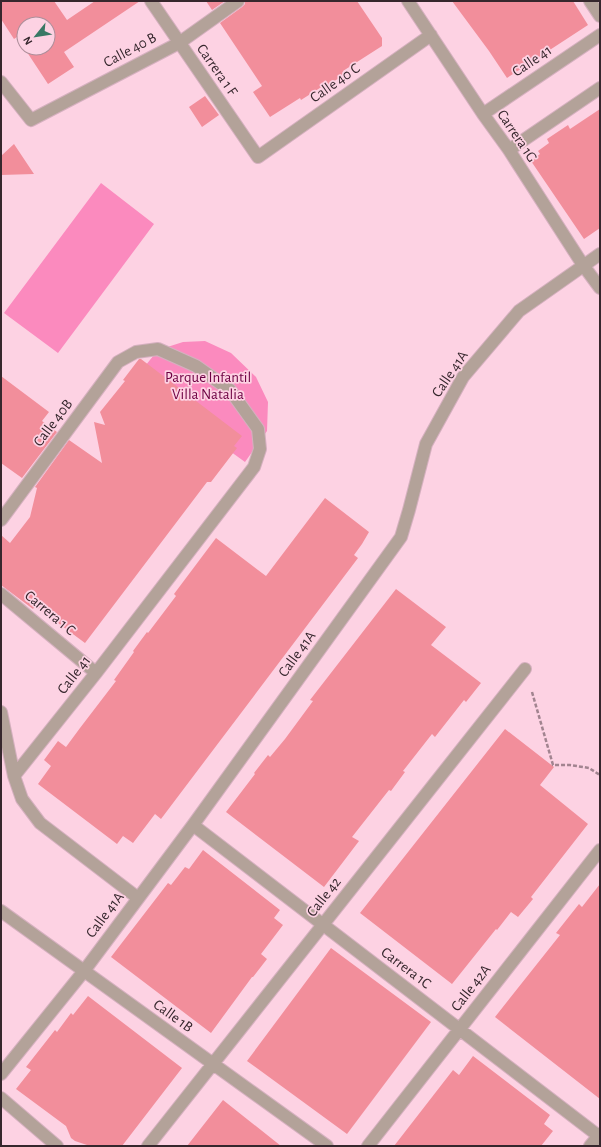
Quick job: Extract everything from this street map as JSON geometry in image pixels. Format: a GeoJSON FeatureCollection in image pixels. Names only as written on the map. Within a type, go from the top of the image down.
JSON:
{"type":"FeatureCollection","features":[{"type":"Feature","properties":{"kind":"street","name":"Carrera 1 F"},"geometry":{"type":"LineString","coordinates":[[151,1],[258,157]]}},
{"type":"Feature","properties":{"kind":"street","name":"Calle 40 B"},"geometry":{"type":"LineString","coordinates":[[1,82],[31,120],[179,43],[238,1]]}},
{"type":"Feature","properties":{"kind":"street","name":"Carrera 1G"},"geometry":{"type":"LineString","coordinates":[[408,1],[483,114],[509,150],[583,265],[600,288]]}},
{"type":"Feature","properties":{"kind":"street"},"geometry":{"type":"LineString","coordinates":[[590,1],[600,16]]}},
{"type":"Feature","properties":{"kind":"street","name":"Calle 40 C"},"geometry":{"type":"LineString","coordinates":[[258,157],[430,35]]}},
{"type":"Feature","properties":{"kind":"street","name":"Calle 41"},"geometry":{"type":"LineString","coordinates":[[483,114],[600,35]]}},
{"type":"Feature","properties":{"kind":"street"},"geometry":{"type":"LineString","coordinates":[[509,150],[600,88]]}},
{"type":"Feature","properties":{"kind":"street","name":"Calle 41A"},"geometry":{"type":"LineString","coordinates":[[1,1074],[84,971],[193,825],[401,537],[410,510],[426,444],[463,378],[519,311],[600,254]]}},
{"type":"Feature","properties":{"kind":"street","name":"Calle 41"},"geometry":{"type":"LineString","coordinates":[[14,776],[96,673],[254,467],[260,449],[258,429],[230,390],[196,366],[158,349],[136,352]]}},
{"type":"Feature","properties":{"kind":"street","name":"Calle 40B"},"geometry":{"type":"LineString","coordinates":[[1,520],[118,362],[136,352]]}},
{"type":"Feature","properties":{"kind":"street","name":"Carrera 1 C"},"geometry":{"type":"LineString","coordinates":[[1,594],[96,673]]}},
{"type":"Feature","properties":{"kind":"street","name":"Calle 42"},"geometry":{"type":"LineString","coordinates":[[148,1146],[525,669]]}},
{"type":"Feature","properties":{"kind":"street"},"geometry":{"type":"LineString","coordinates":[[1,712],[14,776],[22,799],[40,823],[138,898]]}},
{"type":"Feature","properties":{"kind":"street","name":"Carrera 1C"},"geometry":{"type":"LineString","coordinates":[[193,825],[600,1136]]}},
{"type":"Feature","properties":{"kind":"street","name":"Calle 42A"},"geometry":{"type":"LineString","coordinates":[[368,1146],[600,850]]}},
{"type":"Feature","properties":{"kind":"street","name":"Calle 1B"},"geometry":{"type":"LineString","coordinates":[[1,911],[327,1146]]}},
{"type":"Feature","properties":{"kind":"street"},"geometry":{"type":"LineString","coordinates":[[1,1098],[57,1146]]}},
{"type":"Feature","properties":{"kind":"street"},"geometry":{"type":"LineString","coordinates":[[590,1146],[600,1136]]}},
{"type":"Feature","properties":{"kind":"path"},"geometry":{"type":"LineString","coordinates":[[525,669],[553,765],[570,765],[589,768],[600,775]]}},
{"type":"Feature","properties":{"kind":"green space"},"geometry":{"type":"Polygon","coordinates":[[[101,183],[154,224],[58,353],[4,313],[101,183]]]}},
{"type":"Feature","properties":{"kind":"green space","name":"Parque Infantil Villa Natalia"},"geometry":{"type":"Polygon","coordinates":[[[205,341],[231,353],[256,377],[268,402],[267,431],[245,462],[133,381],[158,350],[183,342],[205,341]]]}},
{"type":"Feature","properties":{"kind":"building"},"geometry":{"type":"Polygon","coordinates":[[[1,1],[54,1],[67,20],[95,1],[140,1],[64,52],[74,67],[48,84],[29,56],[56,56],[56,16],[16,16],[16,38],[14,39],[1,19],[1,1]]]}},
{"type":"Feature","properties":{"kind":"building"},"geometry":{"type":"Polygon","coordinates":[[[206,1],[225,1],[212,10],[206,1]]]}},
{"type":"Feature","properties":{"kind":"building"},"geometry":{"type":"Polygon","coordinates":[[[245,1],[357,1],[382,38],[382,46],[343,71],[345,74],[324,88],[323,86],[301,100],[300,98],[270,117],[253,92],[262,86],[220,23],[242,7],[245,4],[245,1]]]}},
{"type":"Feature","properties":{"kind":"building"},"geometry":{"type":"Polygon","coordinates":[[[452,1],[573,1],[588,25],[507,78],[452,1]]]}},
{"type":"Feature","properties":{"kind":"building"},"geometry":{"type":"Polygon","coordinates":[[[205,96],[219,115],[202,127],[189,107],[205,96]]]}},
{"type":"Feature","properties":{"kind":"building"},"geometry":{"type":"Polygon","coordinates":[[[600,109],[600,228],[584,239],[531,161],[540,154],[538,151],[549,143],[547,139],[568,125],[570,129],[600,109]]]}},
{"type":"Feature","properties":{"kind":"building"},"geometry":{"type":"Polygon","coordinates":[[[14,144],[34,174],[1,175],[1,156],[14,144]]]}},
{"type":"Feature","properties":{"kind":"building"},"geometry":{"type":"Polygon","coordinates":[[[139,359],[242,436],[234,446],[237,448],[211,482],[207,482],[85,643],[35,606],[33,609],[1,585],[1,535],[10,543],[30,517],[37,488],[35,487],[69,440],[102,463],[94,422],[105,425],[100,412],[125,381],[123,380],[139,359]]]}},
{"type":"Feature","properties":{"kind":"building"},"geometry":{"type":"Polygon","coordinates":[[[1,376],[49,412],[42,421],[57,432],[22,478],[1,463],[1,376]]]}},
{"type":"Feature","properties":{"kind":"building"},"geometry":{"type":"Polygon","coordinates":[[[325,498],[369,532],[354,555],[358,558],[161,819],[155,814],[133,843],[123,836],[117,844],[38,784],[51,766],[44,760],[58,741],[66,747],[116,681],[114,680],[134,652],[133,651],[176,596],[174,594],[216,538],[266,576],[325,498]]]}},
{"type":"Feature","properties":{"kind":"building"},"geometry":{"type":"Polygon","coordinates":[[[396,589],[446,627],[431,645],[481,683],[466,702],[464,700],[435,737],[432,734],[403,771],[405,772],[391,791],[389,790],[352,837],[359,841],[324,887],[226,812],[268,755],[270,757],[285,739],[313,701],[310,700],[396,589]]]}},
{"type":"Feature","properties":{"kind":"building"},"geometry":{"type":"Polygon","coordinates":[[[505,729],[554,767],[540,785],[588,824],[531,897],[533,899],[518,917],[511,912],[452,984],[360,913],[505,729]]]}},
{"type":"Feature","properties":{"kind":"building"},"geometry":{"type":"Polygon","coordinates":[[[203,850],[280,910],[274,918],[283,925],[261,954],[267,959],[211,1033],[111,957],[168,883],[171,885],[185,867],[189,869],[203,850]]]}},
{"type":"Feature","properties":{"kind":"building"},"geometry":{"type":"Polygon","coordinates":[[[600,884],[600,1099],[495,1017],[560,935],[556,933],[579,904],[582,907],[600,884]]]}},
{"type":"Feature","properties":{"kind":"building"},"geometry":{"type":"Polygon","coordinates":[[[331,948],[431,1022],[347,1134],[247,1061],[331,948]]]}},
{"type":"Feature","properties":{"kind":"building"},"geometry":{"type":"Polygon","coordinates":[[[88,996],[182,1068],[122,1146],[90,1146],[75,1141],[71,1138],[66,1126],[16,1089],[31,1070],[26,1067],[55,1030],[57,1032],[71,1013],[73,1015],[88,996]]]}},
{"type":"Feature","properties":{"kind":"building"},"geometry":{"type":"Polygon","coordinates":[[[473,1056],[550,1115],[544,1124],[553,1131],[541,1146],[394,1146],[453,1070],[459,1075],[473,1056]]]}},
{"type":"Feature","properties":{"kind":"building"},"geometry":{"type":"Polygon","coordinates":[[[223,1100],[281,1146],[187,1146],[223,1100]]]}}]}
